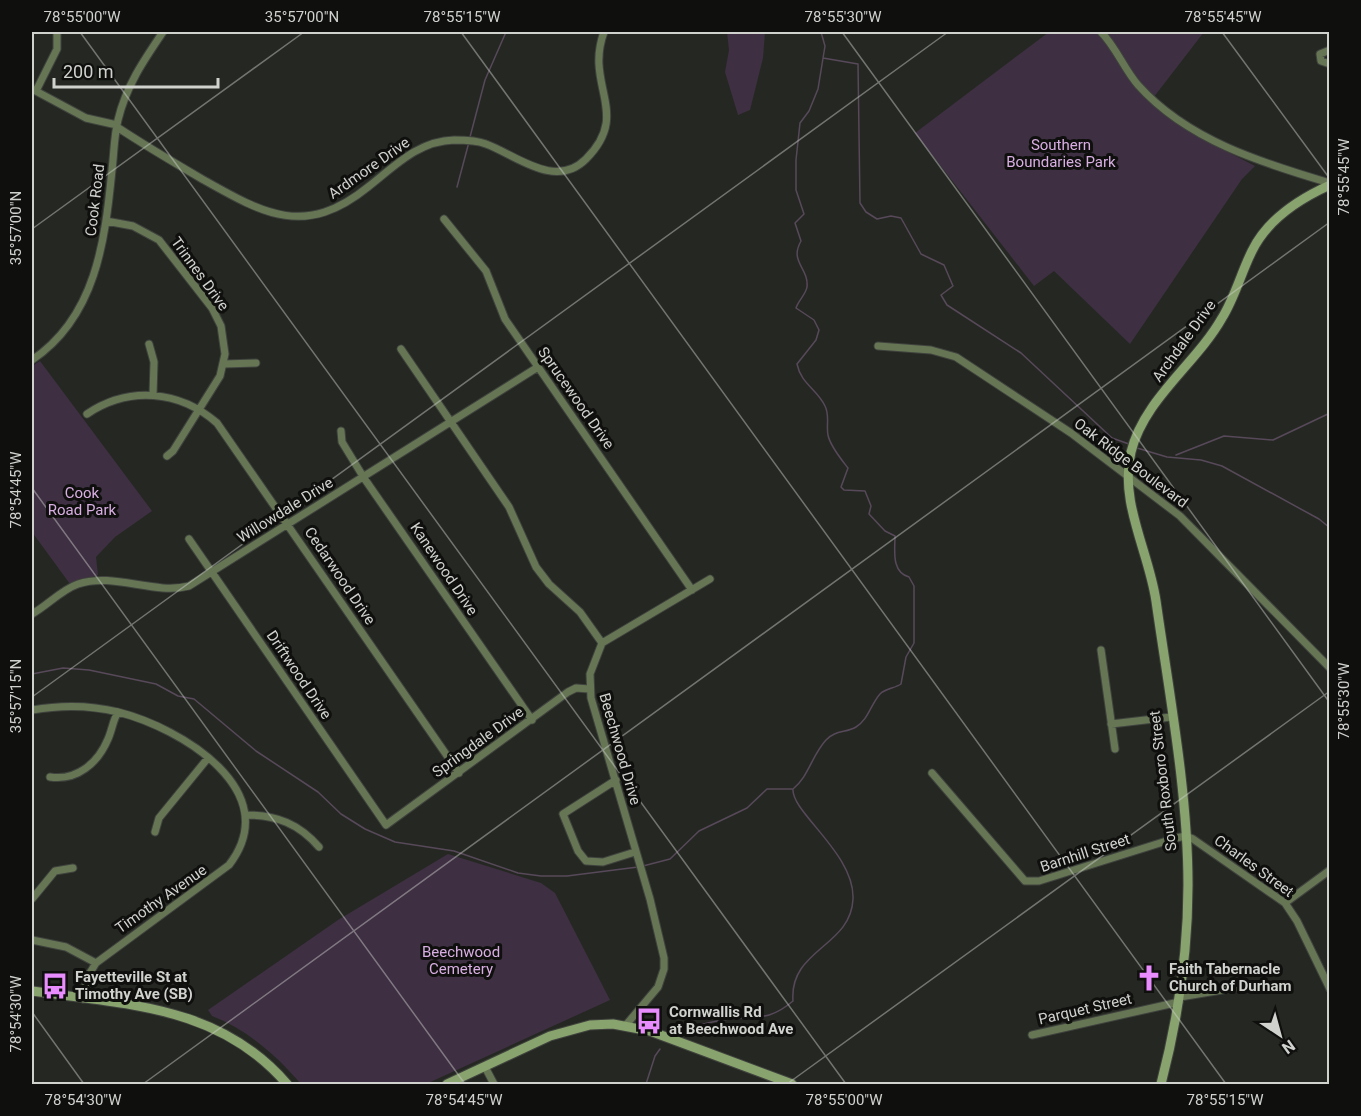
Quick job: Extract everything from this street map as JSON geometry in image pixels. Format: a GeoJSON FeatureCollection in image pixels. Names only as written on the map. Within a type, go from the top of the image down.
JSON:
{"type":"FeatureCollection","features":[{"type":"Feature","properties":{"kind":"street"},"geometry":{"type":"LineString","coordinates":[[34,90],[57,49],[57,32]]}},
{"type":"Feature","properties":{"kind":"street","name":"Cook Road"},"geometry":{"type":"LineString","coordinates":[[32,360],[56,340],[87,295],[99,261],[117,126],[131,80],[163,32]]}},
{"type":"Feature","properties":{"kind":"street","name":"Ardmore Drive"},"geometry":{"type":"LineString","coordinates":[[34,90],[86,118],[117,126],[252,208],[289,216],[329,212],[346,203],[407,156],[440,141],[483,143],[542,171],[563,170],[585,160],[602,140],[607,128],[607,115],[598,74],[599,50],[604,32]]}},
{"type":"Feature","properties":{"kind":"street"},"geometry":{"type":"LineString","coordinates":[[1101,32],[1139,86],[1185,123],[1258,161],[1329,184]]}},
{"type":"Feature","properties":{"kind":"street"},"geometry":{"type":"LineString","coordinates":[[1329,50],[1320,54],[1321,61],[1329,64]]}},
{"type":"Feature","properties":{"kind":"street","name":"Archdale Drive"},"geometry":{"type":"LineString","coordinates":[[1128,475],[1132,448],[1141,427],[1221,320],[1258,240],[1271,224],[1293,205],[1329,184]]}},
{"type":"Feature","properties":{"kind":"street","name":"Sprucewood Drive"},"geometry":{"type":"LineString","coordinates":[[444,219],[486,271],[505,319],[692,590]]}},
{"type":"Feature","properties":{"kind":"street","name":"Trinnes Drive"},"geometry":{"type":"LineString","coordinates":[[106,221],[142,229],[166,248],[217,317],[225,343],[224,364],[215,386],[173,451],[167,456]]}},
{"type":"Feature","properties":{"kind":"street"},"geometry":{"type":"LineString","coordinates":[[149,345],[154,362],[153,395]]}},
{"type":"Feature","properties":{"kind":"street","name":"Oak Ridge Boulevard"},"geometry":{"type":"LineString","coordinates":[[878,346],[931,350],[956,357],[1003,386],[1128,475],[1180,516],[1329,668]]}},
{"type":"Feature","properties":{"kind":"street"},"geometry":{"type":"LineString","coordinates":[[401,349],[509,507],[536,567],[580,612],[602,643],[710,579]]}},
{"type":"Feature","properties":{"kind":"street"},"geometry":{"type":"LineString","coordinates":[[224,364],[256,363]]}},
{"type":"Feature","properties":{"kind":"street","name":"Willowdale Drive"},"geometry":{"type":"LineString","coordinates":[[32,614],[71,587],[88,581],[103,580],[177,588],[194,584],[538,367]]}},
{"type":"Feature","properties":{"kind":"street","name":"Cedarwood Drive"},"geometry":{"type":"LineString","coordinates":[[87,414],[118,399],[153,395],[179,400],[200,410],[225,432],[459,773]]}},
{"type":"Feature","properties":{"kind":"street","name":"Kanewood Drive"},"geometry":{"type":"LineString","coordinates":[[341,431],[342,442],[364,476],[532,720]]}},
{"type":"Feature","properties":{"kind":"street","name":"South Roxboro Street"},"geometry":{"type":"LineString","coordinates":[[1128,475],[1130,500],[1153,582],[1186,836],[1188,910],[1179,999],[1161,1084]]}},
{"type":"Feature","properties":{"kind":"street","name":"Driftwood Drive"},"geometry":{"type":"LineString","coordinates":[[189,539],[386,825]]}},
{"type":"Feature","properties":{"kind":"street","name":"Beechwood Drive"},"geometry":{"type":"LineString","coordinates":[[602,643],[591,668],[589,689],[650,899],[664,966],[658,987],[626,1025]]}},
{"type":"Feature","properties":{"kind":"street"},"geometry":{"type":"LineString","coordinates":[[1101,650],[1115,749]]}},
{"type":"Feature","properties":{"kind":"street","name":"Springdale Drive"},"geometry":{"type":"LineString","coordinates":[[386,825],[572,689],[589,689]]}},
{"type":"Feature","properties":{"kind":"street"},"geometry":{"type":"LineString","coordinates":[[32,710],[68,706],[118,712],[168,731],[208,758],[233,782],[246,815],[263,815],[288,822],[319,847]]}},
{"type":"Feature","properties":{"kind":"street"},"geometry":{"type":"LineString","coordinates":[[50,777],[64,779],[92,764],[108,740],[118,712]]}},
{"type":"Feature","properties":{"kind":"street"},"geometry":{"type":"LineString","coordinates":[[1112,724],[1171,717]]}},
{"type":"Feature","properties":{"kind":"street"},"geometry":{"type":"LineString","coordinates":[[155,832],[159,818],[208,758]]}},
{"type":"Feature","properties":{"kind":"street","name":"Barnhill Street"},"geometry":{"type":"LineString","coordinates":[[932,773],[1025,881],[1039,882],[1186,836]]}},
{"type":"Feature","properties":{"kind":"street"},"geometry":{"type":"LineString","coordinates":[[616,780],[563,814],[578,851],[586,861],[603,862],[635,852]]}},
{"type":"Feature","properties":{"kind":"street","name":"Timothy Avenue"},"geometry":{"type":"LineString","coordinates":[[96,963],[224,871],[242,842],[246,815]]}},
{"type":"Feature","properties":{"kind":"street","name":"Charles Street"},"geometry":{"type":"LineString","coordinates":[[1186,836],[1236,867],[1285,903],[1297,921],[1329,989]]}},
{"type":"Feature","properties":{"kind":"street"},"geometry":{"type":"LineString","coordinates":[[32,899],[55,872],[73,868]]}},
{"type":"Feature","properties":{"kind":"street"},"geometry":{"type":"LineString","coordinates":[[1285,903],[1329,870]]}},
{"type":"Feature","properties":{"kind":"street"},"geometry":{"type":"LineString","coordinates":[[32,940],[66,947],[96,963],[88,976],[83,999]]}},
{"type":"Feature","properties":{"kind":"street","name":"Parquet Street"},"geometry":{"type":"LineString","coordinates":[[1032,1035],[1179,999],[1240,987]]}},
{"type":"Feature","properties":{"kind":"street"},"geometry":{"type":"LineString","coordinates":[[32,991],[169,1012],[217,1028],[256,1053],[286,1084]]}},
{"type":"Feature","properties":{"kind":"street"},"geometry":{"type":"LineString","coordinates":[[447,1084],[549,1036],[574,1028],[601,1024],[626,1025],[658,1033],[792,1084]]}},
{"type":"Feature","properties":{"kind":"street"},"geometry":{"type":"LineString","coordinates":[[486,1067],[494,1084]]}},
{"type":"Feature","properties":{"kind":"green space"},"geometry":{"type":"Polygon","coordinates":[[[727,32],[765,32],[763,58],[750,110],[738,115],[725,72],[729,50],[727,32]]]}},
{"type":"Feature","properties":{"kind":"green space","name":"Southern Boundaries Park"},"geometry":{"type":"Polygon","coordinates":[[[1049,32],[1204,32],[1150,102],[1201,138],[1255,166],[1242,179],[1130,344],[1054,271],[1034,286],[915,133],[1049,32]]]}},
{"type":"Feature","properties":{"kind":"green space","name":"Cook Road Park"},"geometry":{"type":"Polygon","coordinates":[[[40,361],[152,511],[115,537],[96,557],[98,575],[70,584],[32,532],[32,366],[40,361]]]}},
{"type":"Feature","properties":{"kind":"green space","name":"Beechwood Cemetery"},"geometry":{"type":"Polygon","coordinates":[[[448,854],[541,883],[555,893],[610,1000],[426,1084],[301,1084],[250,1036],[212,1016],[208,1010],[338,920],[448,854]]]}},
{"type":"Feature","properties":{"kind":"waterway"},"geometry":{"type":"LineString","coordinates":[[470,137],[485,80],[506,32]]}},
{"type":"Feature","properties":{"kind":"waterway"},"geometry":{"type":"LineString","coordinates":[[793,789],[803,778],[826,740],[860,724],[880,694],[901,684],[906,657],[914,643],[914,586],[909,577],[903,574],[897,566],[895,536],[885,531],[869,514],[871,506],[865,491],[844,490],[841,487],[848,468],[829,439],[825,406],[802,377],[797,364],[816,340],[819,330],[814,320],[796,308],[807,287],[807,280],[798,260],[797,254],[801,241],[795,223],[804,214],[796,190],[800,123],[809,111],[818,89],[825,46],[821,32]]}},
{"type":"Feature","properties":{"kind":"waterway"},"geometry":{"type":"LineString","coordinates":[[823,58],[858,64],[860,203],[866,212],[877,219],[891,216],[901,218],[921,254],[944,265],[953,286],[941,295],[947,305],[1021,353],[1112,438],[1129,444]]}},
{"type":"Feature","properties":{"kind":"waterway"},"geometry":{"type":"LineString","coordinates":[[457,187],[469,142]]}},
{"type":"Feature","properties":{"kind":"waterway"},"geometry":{"type":"LineString","coordinates":[[1176,455],[1224,436],[1273,440],[1330,413]]}},
{"type":"Feature","properties":{"kind":"waterway"},"geometry":{"type":"LineString","coordinates":[[1137,448],[1167,457],[1201,460],[1222,466],[1319,519],[1330,528]]}},
{"type":"Feature","properties":{"kind":"waterway"},"geometry":{"type":"LineString","coordinates":[[32,674],[63,668],[89,670],[156,684],[178,696],[194,699],[256,751],[318,792],[341,814],[365,829],[395,842],[454,851],[518,873],[541,876],[567,876],[638,867]]}},
{"type":"Feature","properties":{"kind":"waterway"},"geometry":{"type":"LineString","coordinates":[[643,866],[670,859],[699,831],[747,808],[767,789],[792,789]]}},
{"type":"Feature","properties":{"kind":"waterway"},"geometry":{"type":"LineString","coordinates":[[684,1029],[719,1021],[768,1015],[786,1006],[793,1001],[794,984],[800,970],[832,939],[850,915],[853,899],[851,882],[844,866],[802,810],[793,789]]}},
{"type":"Feature","properties":{"kind":"waterway"},"geometry":{"type":"LineString","coordinates":[[646,1084],[655,1056],[660,1049]]}},
{"type":"Feature","properties":{"kind":"place","name":"Faith Tabernacle Church of Durham"},"geometry":{"type":"Point","coordinates":[1149,978]}},
{"type":"Feature","properties":{"kind":"place","name":"Fayetteville St at Timothy Ave (SB)"},"geometry":{"type":"Point","coordinates":[55,986]}},
{"type":"Feature","properties":{"kind":"place","name":"Cornwallis Rd at Beechwood Ave"},"geometry":{"type":"Point","coordinates":[649,1021]}}]}
